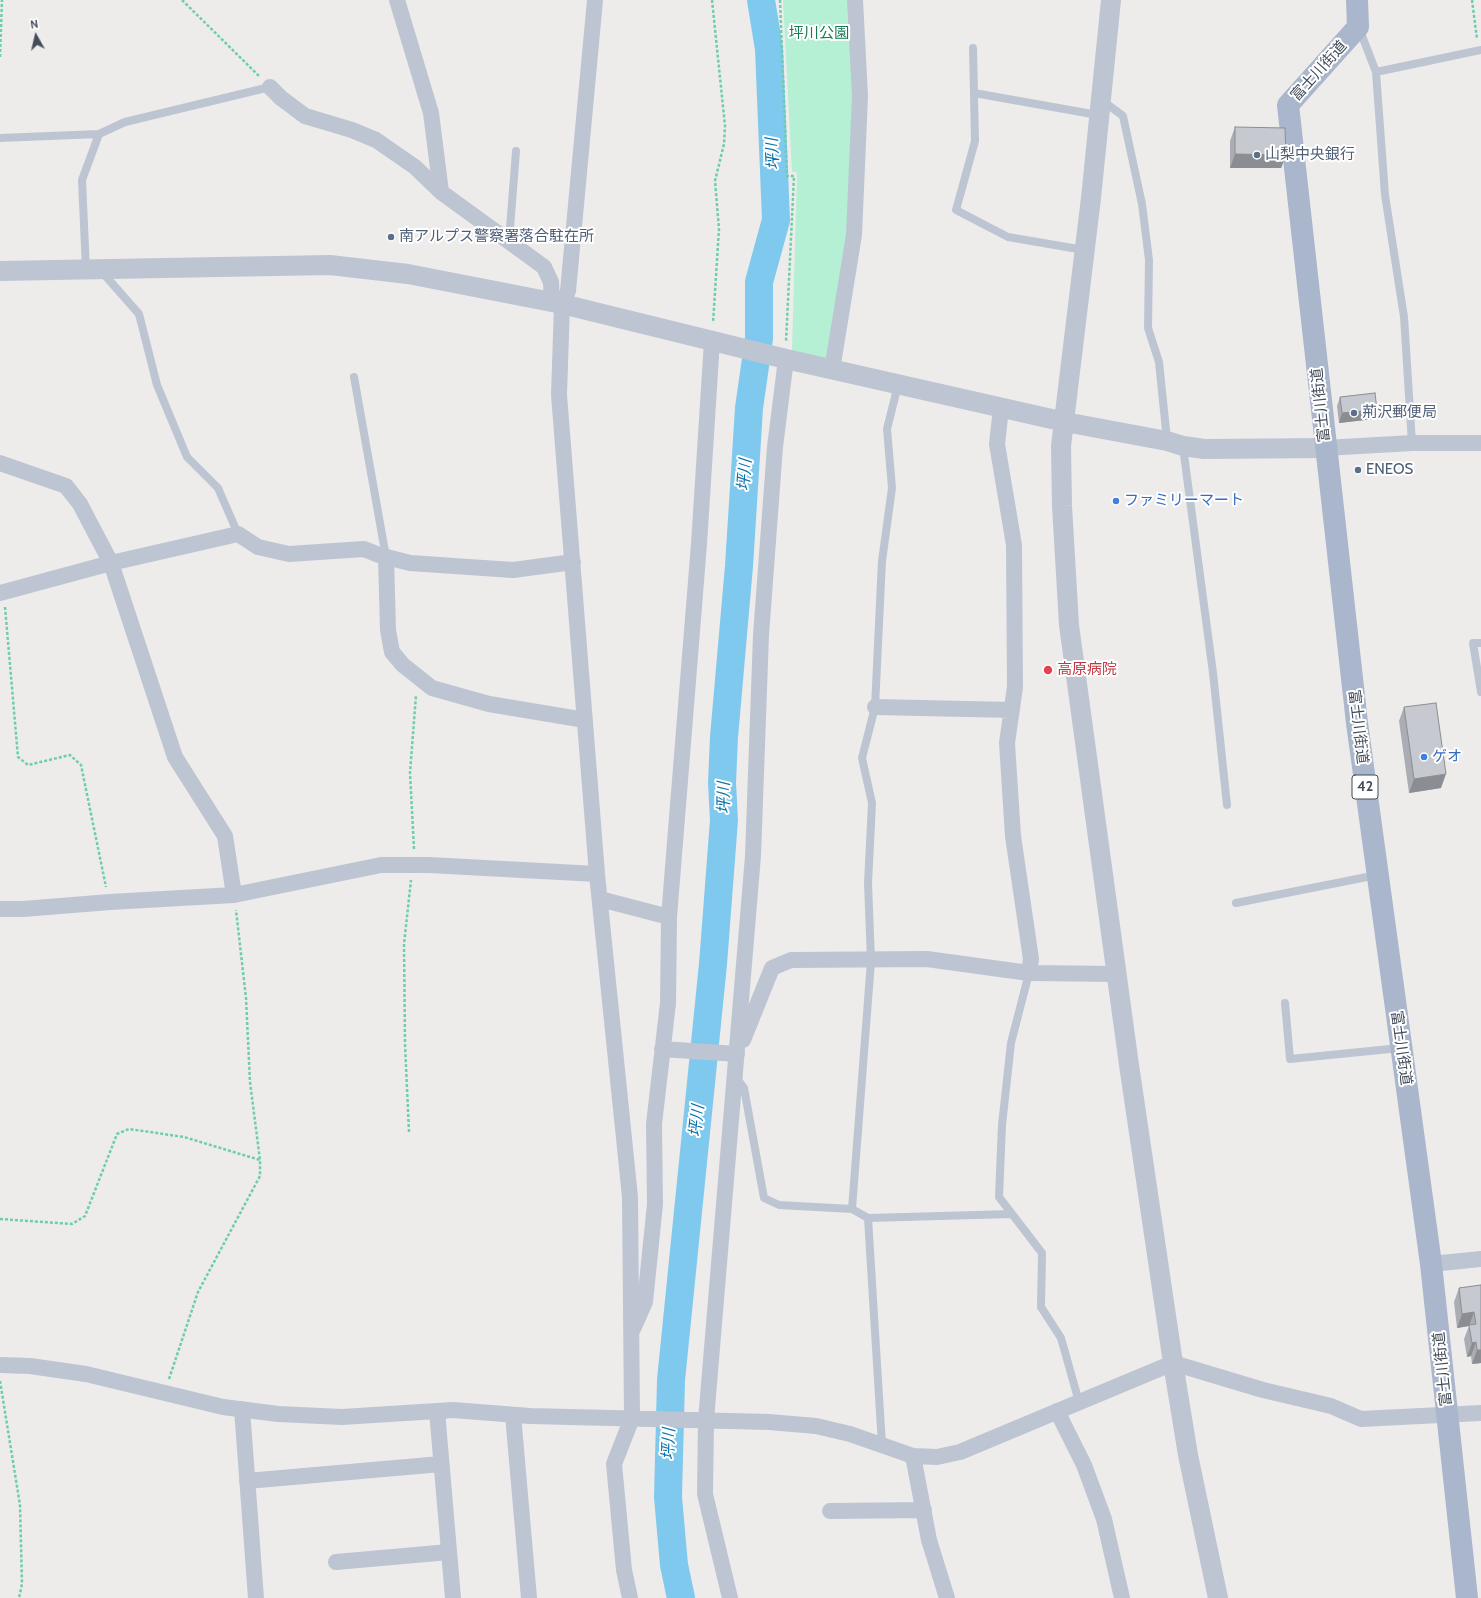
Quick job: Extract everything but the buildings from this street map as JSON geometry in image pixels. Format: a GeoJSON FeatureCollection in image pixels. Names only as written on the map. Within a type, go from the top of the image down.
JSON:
{"type":"FeatureCollection","features":[{"type":"Feature","properties":{"kind":"main road","name":"富士川街道"},"geometry":{"type":"LineString","coordinates":[[1357,0],[1358,27],[1288,105],[1325,448],[1357,723],[1431,1264],[1466,1598]]}},
{"type":"Feature","properties":{"kind":"street"},"geometry":{"type":"LineString","coordinates":[[397,0],[431,113],[441,192]]}},
{"type":"Feature","properties":{"kind":"street"},"geometry":{"type":"LineString","coordinates":[[557,304],[568,291],[595,0]]}},
{"type":"Feature","properties":{"kind":"street"},"geometry":{"type":"LineString","coordinates":[[832,370],[854,235],[860,96],[856,0]]}},
{"type":"Feature","properties":{"kind":"street"},"geometry":{"type":"LineString","coordinates":[[1111,0],[1085,250],[1061,446],[1062,506],[1069,625],[1173,1363],[1200,1521],[1218,1598]]}},
{"type":"Feature","properties":{"kind":"street"},"geometry":{"type":"LineString","coordinates":[[270,87],[280,98],[305,116],[352,130],[376,140],[415,167],[441,192],[544,267],[551,282],[557,304],[559,395],[586,720],[597,874],[630,1197],[630,1334],[632,1418],[614,1464],[624,1570],[630,1598]]}},
{"type":"Feature","properties":{"kind":"street"},"geometry":{"type":"LineString","coordinates":[[0,271],[330,265],[408,274],[557,304],[832,370],[1065,422],[1204,450],[1325,448],[1412,443],[1481,444]]}},
{"type":"Feature","properties":{"kind":"street"},"geometry":{"type":"LineString","coordinates":[[630,1334],[645,1302],[655,1204],[654,1124],[668,1050],[669,917],[716,342]]}},
{"type":"Feature","properties":{"kind":"street"},"geometry":{"type":"LineString","coordinates":[[730,1598],[705,1494],[701,1420],[736,1076],[732,1054],[753,856],[762,628],[781,358]]}},
{"type":"Feature","properties":{"kind":"street"},"geometry":{"type":"LineString","coordinates":[[1001,408],[998,444],[1014,545],[1015,687],[1007,743],[1013,836],[1031,959],[1029,973]]}},
{"type":"Feature","properties":{"kind":"street"},"geometry":{"type":"LineString","coordinates":[[0,463],[66,486],[80,504],[110,564],[175,757],[226,836],[234,895]]}},
{"type":"Feature","properties":{"kind":"street"},"geometry":{"type":"LineString","coordinates":[[2,593],[110,564],[238,534],[258,547],[289,554],[364,549],[386,557],[410,563],[513,570],[573,562]]}},
{"type":"Feature","properties":{"kind":"street"},"geometry":{"type":"LineString","coordinates":[[386,557],[388,630],[392,652],[417,676],[432,688],[489,704],[586,720]]}},
{"type":"Feature","properties":{"kind":"street"},"geometry":{"type":"LineString","coordinates":[[875,707],[1012,710]]}},
{"type":"Feature","properties":{"kind":"street"},"geometry":{"type":"LineString","coordinates":[[0,909],[23,909],[110,902],[234,895],[381,865],[413,865],[597,874]]}},
{"type":"Feature","properties":{"kind":"street"},"geometry":{"type":"LineString","coordinates":[[600,899],[669,917]]}},
{"type":"Feature","properties":{"kind":"street"},"geometry":{"type":"LineString","coordinates":[[732,1054],[772,968],[791,960],[871,961],[927,959],[1029,973],[1117,974]]}},
{"type":"Feature","properties":{"kind":"street"},"geometry":{"type":"LineString","coordinates":[[668,1050],[732,1054]]}},
{"type":"Feature","properties":{"kind":"street"},"geometry":{"type":"LineString","coordinates":[[1431,1264],[1481,1259]]}},
{"type":"Feature","properties":{"kind":"street"},"geometry":{"type":"LineString","coordinates":[[0,1365],[30,1366],[86,1374],[223,1407],[278,1414],[342,1417],[453,1410],[513,1415],[769,1422],[816,1426],[850,1434],[914,1456],[937,1457],[960,1452],[1173,1363],[1263,1390],[1331,1406],[1361,1419],[1481,1413]]}},
{"type":"Feature","properties":{"kind":"street"},"geometry":{"type":"LineString","coordinates":[[242,1409],[256,1598]]}},
{"type":"Feature","properties":{"kind":"street"},"geometry":{"type":"LineString","coordinates":[[437,1411],[453,1598]]}},
{"type":"Feature","properties":{"kind":"street"},"geometry":{"type":"LineString","coordinates":[[1057,1411],[1084,1465],[1101,1512],[1122,1598]]}},
{"type":"Feature","properties":{"kind":"street"},"geometry":{"type":"LineString","coordinates":[[513,1415],[529,1598]]}},
{"type":"Feature","properties":{"kind":"street"},"geometry":{"type":"LineString","coordinates":[[914,1456],[929,1540],[947,1598]]}},
{"type":"Feature","properties":{"kind":"street"},"geometry":{"type":"LineString","coordinates":[[247,1481],[441,1464]]}},
{"type":"Feature","properties":{"kind":"street"},"geometry":{"type":"LineString","coordinates":[[830,1511],[924,1510]]}},
{"type":"Feature","properties":{"kind":"street"},"geometry":{"type":"LineString","coordinates":[[336,1562],[449,1552]]}},
{"type":"Feature","properties":{"kind":"lane"},"geometry":{"type":"LineString","coordinates":[[1358,27],[1376,72],[1385,195],[1404,317],[1412,443]]}},
{"type":"Feature","properties":{"kind":"lane"},"geometry":{"type":"LineString","coordinates":[[973,48],[974,141],[956,210],[1008,237],[1085,250]]}},
{"type":"Feature","properties":{"kind":"lane"},"geometry":{"type":"LineString","coordinates":[[1376,72],[1480,50]]}},
{"type":"Feature","properties":{"kind":"lane"},"geometry":{"type":"LineString","coordinates":[[0,138],[99,134],[125,122],[270,87]]}},
{"type":"Feature","properties":{"kind":"lane"},"geometry":{"type":"LineString","coordinates":[[974,92],[1100,107],[1123,116],[1142,204],[1149,260],[1148,328],[1159,362],[1175,443],[1213,673],[1227,805]]}},
{"type":"Feature","properties":{"kind":"lane"},"geometry":{"type":"LineString","coordinates":[[99,134],[82,180],[93,270],[139,314],[157,385],[187,457],[218,488],[238,534]]}},
{"type":"Feature","properties":{"kind":"lane"},"geometry":{"type":"LineString","coordinates":[[509,241],[516,151]]}},
{"type":"Feature","properties":{"kind":"lane"},"geometry":{"type":"LineString","coordinates":[[354,377],[386,557]]}},
{"type":"Feature","properties":{"kind":"lane"},"geometry":{"type":"LineString","coordinates":[[852,1209],[871,961],[868,883],[872,803],[862,758],[875,707],[882,561],[892,488],[887,430],[898,384]]}},
{"type":"Feature","properties":{"kind":"lane"},"geometry":{"type":"LineString","coordinates":[[1481,643],[1473,643],[1481,692]]}},
{"type":"Feature","properties":{"kind":"lane"},"geometry":{"type":"LineString","coordinates":[[1236,903],[1377,875]]}},
{"type":"Feature","properties":{"kind":"lane"},"geometry":{"type":"LineString","coordinates":[[1029,973],[1011,1043],[1002,1125],[999,1197],[1042,1253],[1041,1307],[1061,1338],[1079,1402]]}},
{"type":"Feature","properties":{"kind":"lane"},"geometry":{"type":"LineString","coordinates":[[1285,1003],[1290,1059],[1401,1048]]}},
{"type":"Feature","properties":{"kind":"lane"},"geometry":{"type":"LineString","coordinates":[[736,1076],[744,1088],[764,1198],[779,1205],[852,1209],[868,1218],[1012,1214]]}},
{"type":"Feature","properties":{"kind":"lane"},"geometry":{"type":"LineString","coordinates":[[868,1218],[882,1445]]}},
{"type":"Feature","properties":{"kind":"path"},"geometry":{"type":"LineString","coordinates":[[0,57],[2,0]]}},
{"type":"Feature","properties":{"kind":"path"},"geometry":{"type":"LineString","coordinates":[[182,0],[270,87]]}},
{"type":"Feature","properties":{"kind":"path"},"geometry":{"type":"LineString","coordinates":[[712,0],[725,126],[724,144],[715,181],[719,229],[716,342]]}},
{"type":"Feature","properties":{"kind":"path"},"geometry":{"type":"LineString","coordinates":[[780,0],[787,176],[794,176],[781,358]]}},
{"type":"Feature","properties":{"kind":"path"},"geometry":{"type":"LineString","coordinates":[[1472,0],[1480,50]]}},
{"type":"Feature","properties":{"kind":"path"},"geometry":{"type":"LineString","coordinates":[[2,593],[18,757],[28,765],[70,755],[81,765],[110,902]]}},
{"type":"Feature","properties":{"kind":"path"},"geometry":{"type":"LineString","coordinates":[[409,1132],[405,1044],[404,944],[415,840],[410,773],[417,676]]}},
{"type":"Feature","properties":{"kind":"path"},"geometry":{"type":"LineString","coordinates":[[165,1393],[198,1292],[260,1176],[260,1160],[250,1082],[246,998],[234,895]]}},
{"type":"Feature","properties":{"kind":"path"},"geometry":{"type":"LineString","coordinates":[[0,1219],[72,1224],[85,1216],[117,1134],[129,1130],[184,1137],[260,1160]]}},
{"type":"Feature","properties":{"kind":"path"},"geometry":{"type":"LineString","coordinates":[[0,1381],[20,1505],[22,1584],[19,1598]]}},
{"type":"Feature","properties":{"kind":"green space","name":"坪川公園"},"geometry":{"type":"Polygon","coordinates":[[[783,0],[852,0],[856,95],[852,235],[831,360],[792,351],[797,175],[796,172],[792,172],[783,0]]]}},
{"type":"Feature","properties":{"kind":"waterway","name":"坪川"},"geometry":{"type":"LineString","coordinates":[[681,1598],[674,1565],[668,1497],[671,1380],[713,964],[724,820],[722,783],[724,737],[739,566],[749,408],[759,338],[759,282],[776,220],[769,49],[761,0]]}},
{"type":"Feature","properties":{"kind":"place","name":"山梨中央銀行"},"geometry":{"type":"Point","coordinates":[1257,155]}},
{"type":"Feature","properties":{"kind":"place","name":"南アルプス警察署落合駐在所"},"geometry":{"type":"Point","coordinates":[391,237]}},
{"type":"Feature","properties":{"kind":"place","name":"荊沢郵便局"},"geometry":{"type":"Point","coordinates":[1354,413]}},
{"type":"Feature","properties":{"kind":"place","name":"ENEOS"},"geometry":{"type":"Point","coordinates":[1358,470]}},
{"type":"Feature","properties":{"kind":"place","name":"ファミリーマート"},"geometry":{"type":"Point","coordinates":[1116,501]}},
{"type":"Feature","properties":{"kind":"place","name":"高原病院"},"geometry":{"type":"Point","coordinates":[1048,670]}},
{"type":"Feature","properties":{"kind":"place","name":"ゲオ"},"geometry":{"type":"Point","coordinates":[1424,757]}}]}
